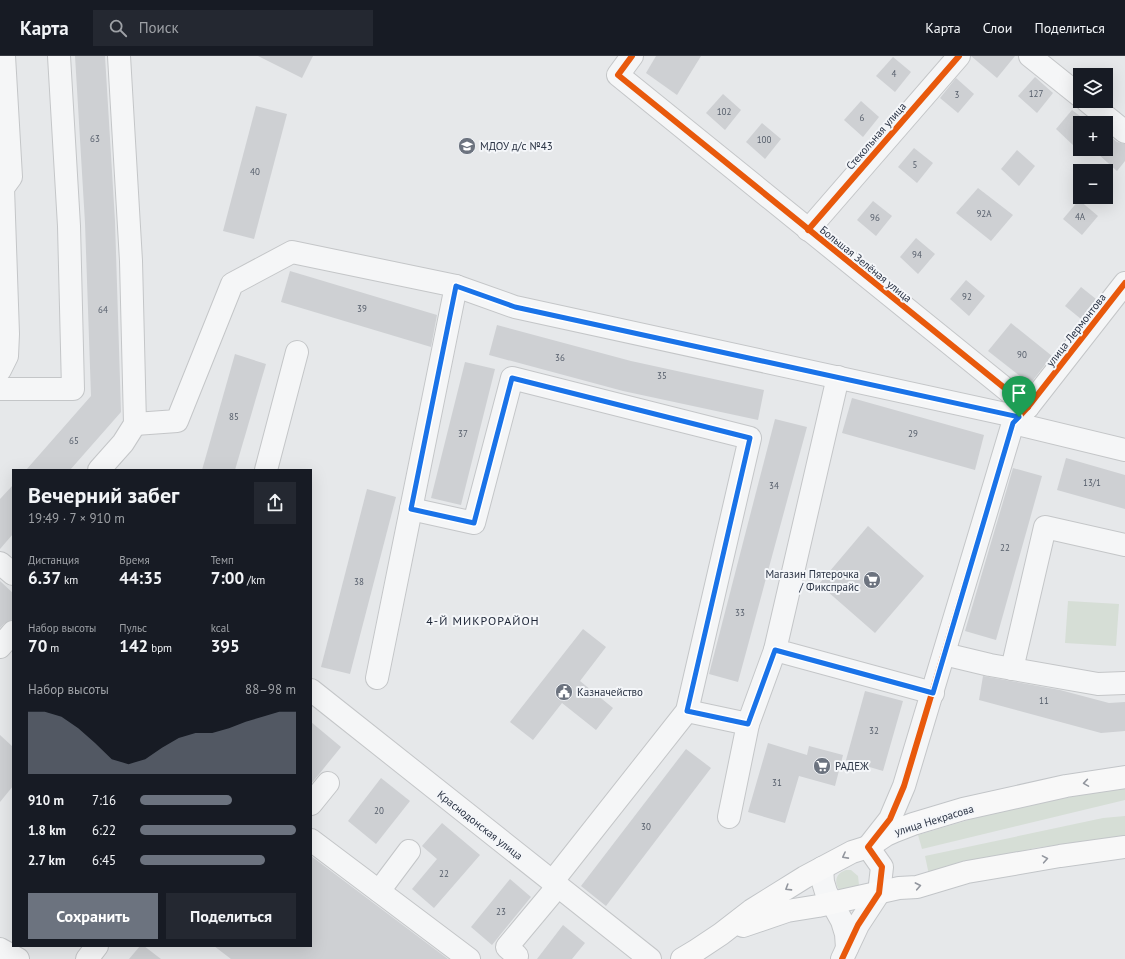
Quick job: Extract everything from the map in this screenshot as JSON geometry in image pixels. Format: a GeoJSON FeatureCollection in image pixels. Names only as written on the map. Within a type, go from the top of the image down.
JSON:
{"type":"FeatureCollection","features":[{"type":"Feature","properties":{"kind":"main road","name":"улица Некрасова"},"geometry":{"type":"LineString","coordinates":[[682,959],[721,934],[752,910],[822,868],[852,852],[868,847],[895,831],[963,809],[1066,786],[1125,777]]}},
{"type":"Feature","properties":{"kind":"main road","name":"улица Некрасова"},"geometry":{"type":"LineString","coordinates":[[721,934],[763,918],[787,911],[832,903],[899,888],[917,887],[967,872],[1060,856],[1125,847]]}},
{"type":"Feature","properties":{"kind":"street"},"geometry":{"type":"LineString","coordinates":[[0,370],[7,356],[8,334],[3,188],[6,177],[4,56]]}},
{"type":"Feature","properties":{"kind":"street"},"geometry":{"type":"LineString","coordinates":[[0,389],[73,389],[69,226],[59,56]]}},
{"type":"Feature","properties":{"kind":"street"},"geometry":{"type":"LineString","coordinates":[[100,469],[123,443],[135,424],[131,261],[119,56]]}},
{"type":"Feature","properties":{"kind":"street","name":"Большая Зелёная улица"},"geometry":{"type":"LineString","coordinates":[[632,56],[618,75],[808,230],[1020,416]]}},
{"type":"Feature","properties":{"kind":"street","name":"Стекольная улица"},"geometry":{"type":"LineString","coordinates":[[808,230],[959,56]]}},
{"type":"Feature","properties":{"kind":"street"},"geometry":{"type":"LineString","coordinates":[[1030,56],[1073,90]]}},
{"type":"Feature","properties":{"kind":"street"},"geometry":{"type":"LineString","coordinates":[[1095,108],[1125,132]]}},
{"type":"Feature","properties":{"kind":"street"},"geometry":{"type":"LineString","coordinates":[[135,424],[177,421],[232,284],[292,252],[456,286],[515,307],[1020,416],[1125,450]]}},
{"type":"Feature","properties":{"kind":"street","name":"улица Лермонтова"},"geometry":{"type":"LineString","coordinates":[[1020,416],[1125,283]]}},
{"type":"Feature","properties":{"kind":"street"},"geometry":{"type":"LineString","coordinates":[[377,678],[456,286]]}},
{"type":"Feature","properties":{"kind":"street"},"geometry":{"type":"LineString","coordinates":[[266,469],[297,352]]}},
{"type":"Feature","properties":{"kind":"street"},"geometry":{"type":"LineString","coordinates":[[729,817],[748,724],[775,650],[838,377]]}},
{"type":"Feature","properties":{"kind":"street"},"geometry":{"type":"LineString","coordinates":[[411,509],[474,523],[512,378],[750,438],[687,711],[507,947],[517,956],[515,959]]}},
{"type":"Feature","properties":{"kind":"street"},"geometry":{"type":"LineString","coordinates":[[844,953],[858,925],[879,893],[882,867],[868,847],[890,820],[904,786],[944,654],[1020,416]]}},
{"type":"Feature","properties":{"kind":"street"},"geometry":{"type":"LineString","coordinates":[[1012,669],[1045,526],[1125,545]]}},
{"type":"Feature","properties":{"kind":"street"},"geometry":{"type":"LineString","coordinates":[[0,646],[12,633]]}},
{"type":"Feature","properties":{"kind":"street"},"geometry":{"type":"LineString","coordinates":[[775,650],[933,693]]}},
{"type":"Feature","properties":{"kind":"street"},"geometry":{"type":"LineString","coordinates":[[944,654],[990,665],[1098,684],[1125,683]]}},
{"type":"Feature","properties":{"kind":"street","name":"Краснодонская улица"},"geometry":{"type":"LineString","coordinates":[[312,691],[650,959]]}},
{"type":"Feature","properties":{"kind":"street"},"geometry":{"type":"LineString","coordinates":[[687,711],[748,724]]}},
{"type":"Feature","properties":{"kind":"street"},"geometry":{"type":"LineString","coordinates":[[312,803],[328,783]]}},
{"type":"Feature","properties":{"kind":"street"},"geometry":{"type":"LineString","coordinates":[[312,841],[469,959]]}},
{"type":"Feature","properties":{"kind":"street"},"geometry":{"type":"LineString","coordinates":[[379,891],[408,852]]}},
{"type":"Feature","properties":{"kind":"street"},"geometry":{"type":"LineString","coordinates":[[822,868],[823,882],[842,921],[846,934],[844,953]]}},
{"type":"Feature","properties":{"kind":"street"},"geometry":{"type":"LineString","coordinates":[[21,947],[21,959]]}},
{"type":"Feature","properties":{"kind":"street"},"geometry":{"type":"LineString","coordinates":[[87,959],[96,947]]}},
{"type":"Feature","properties":{"kind":"street"},"geometry":{"type":"LineString","coordinates":[[0,949],[18,959]]}},
{"type":"Feature","properties":{"kind":"shaded area"},"geometry":{"type":"Polygon","coordinates":[[[1068,601],[1119,604],[1116,646],[1065,643],[1068,601]]]}},
{"type":"Feature","properties":{"kind":"shaded area"},"geometry":{"type":"Polygon","coordinates":[[[1125,788],[1125,800],[922,849],[918,835],[982,816],[1084,794],[1125,788]]]}},
{"type":"Feature","properties":{"kind":"shaded area"},"geometry":{"type":"Polygon","coordinates":[[[1125,816],[1125,836],[1035,848],[929,875],[925,856],[1103,818],[1125,816]]]}},
{"type":"Feature","properties":{"kind":"shaded area"},"geometry":{"type":"Polygon","coordinates":[[[846,870],[851,870],[858,876],[859,885],[857,889],[840,891],[838,888],[836,881],[837,878],[840,873],[846,870]]]}},
{"type":"Feature","properties":{"kind":"building"},"geometry":{"type":"Polygon","coordinates":[[[75,56],[105,56],[115,221],[121,412],[71,469],[27,469],[91,396],[85,223],[75,56]]]}},
{"type":"Feature","properties":{"kind":"building"},"geometry":{"type":"Polygon","coordinates":[[[258,56],[313,56],[302,78],[258,56]]]}},
{"type":"Feature","properties":{"kind":"building"},"geometry":{"type":"Polygon","coordinates":[[[656,56],[701,56],[677,95],[646,73],[656,56]]]}},
{"type":"Feature","properties":{"kind":"building"},"geometry":{"type":"Polygon","coordinates":[[[971,56],[1015,56],[997,78],[971,56]]]}},
{"type":"Feature","properties":{"kind":"building"},"geometry":{"type":"Polygon","coordinates":[[[893,57],[911,72],[895,92],[876,76],[893,57]]]}},
{"type":"Feature","properties":{"kind":"building"},"geometry":{"type":"Polygon","coordinates":[[[1035,77],[1053,93],[1037,113],[1018,96],[1035,77]]]}},
{"type":"Feature","properties":{"kind":"building"},"geometry":{"type":"Polygon","coordinates":[[[956,78],[974,94],[958,113],[940,98],[956,78]]]}},
{"type":"Feature","properties":{"kind":"building"},"geometry":{"type":"Polygon","coordinates":[[[723,94],[741,110],[725,130],[706,113],[723,94]]]}},
{"type":"Feature","properties":{"kind":"building"},"geometry":{"type":"Polygon","coordinates":[[[861,101],[879,117],[863,137],[844,120],[861,101]]]}},
{"type":"Feature","properties":{"kind":"building"},"geometry":{"type":"Polygon","coordinates":[[[256,106],[287,114],[254,239],[223,231],[256,106]]]}},
{"type":"Feature","properties":{"kind":"building"},"geometry":{"type":"Polygon","coordinates":[[[1072,110],[1080,116],[1073,116],[1073,145],[1056,129],[1072,110]]]}},
{"type":"Feature","properties":{"kind":"building"},"geometry":{"type":"Polygon","coordinates":[[[762,123],[781,139],[765,159],[746,142],[762,123]]]}},
{"type":"Feature","properties":{"kind":"building"},"geometry":{"type":"Polygon","coordinates":[[[1113,139],[1117,142],[1125,144],[1125,161],[1117,171],[1113,167],[1113,164],[1109,164],[1100,156],[1113,156],[1113,139]]]}},
{"type":"Feature","properties":{"kind":"building"},"geometry":{"type":"Polygon","coordinates":[[[914,148],[933,163],[917,183],[898,167],[914,148]]]}},
{"type":"Feature","properties":{"kind":"building"},"geometry":{"type":"Polygon","coordinates":[[[1017,150],[1035,166],[1019,186],[1001,169],[1017,150]]]}},
{"type":"Feature","properties":{"kind":"building"},"geometry":{"type":"Polygon","coordinates":[[[978,188],[1013,215],[991,241],[956,213],[978,188]]]}},
{"type":"Feature","properties":{"kind":"building"},"geometry":{"type":"Polygon","coordinates":[[[873,201],[892,216],[876,236],[857,220],[873,201]]]}},
{"type":"Feature","properties":{"kind":"building"},"geometry":{"type":"Polygon","coordinates":[[[1076,204],[1084,204],[1098,216],[1082,235],[1063,219],[1076,204]]]}},
{"type":"Feature","properties":{"kind":"building"},"geometry":{"type":"Polygon","coordinates":[[[916,238],[935,254],[918,274],[900,257],[916,238]]]}},
{"type":"Feature","properties":{"kind":"building"},"geometry":{"type":"Polygon","coordinates":[[[290,271],[437,315],[431,347],[281,302],[290,271]]]}},
{"type":"Feature","properties":{"kind":"building"},"geometry":{"type":"Polygon","coordinates":[[[966,280],[985,296],[969,316],[950,299],[966,280]]]}},
{"type":"Feature","properties":{"kind":"building"},"geometry":{"type":"Polygon","coordinates":[[[1081,287],[1096,299],[1081,319],[1065,306],[1081,287]]]}},
{"type":"Feature","properties":{"kind":"building"},"geometry":{"type":"Polygon","coordinates":[[[1011,323],[1052,356],[1030,384],[988,351],[1011,323]]]}},
{"type":"Feature","properties":{"kind":"building"},"geometry":{"type":"Polygon","coordinates":[[[497,325],[631,361],[764,390],[758,420],[623,391],[489,355],[497,325]]]}},
{"type":"Feature","properties":{"kind":"building"},"geometry":{"type":"Polygon","coordinates":[[[235,354],[266,364],[235,469],[202,469],[235,354]]]}},
{"type":"Feature","properties":{"kind":"building"},"geometry":{"type":"Polygon","coordinates":[[[465,362],[495,369],[461,505],[431,498],[465,362]]]}},
{"type":"Feature","properties":{"kind":"building"},"geometry":{"type":"Polygon","coordinates":[[[852,398],[984,435],[975,470],[842,433],[852,398]]]}},
{"type":"Feature","properties":{"kind":"building"},"geometry":{"type":"Polygon","coordinates":[[[775,419],[807,427],[738,682],[709,674],[775,419]]]}},
{"type":"Feature","properties":{"kind":"building"},"geometry":{"type":"Polygon","coordinates":[[[1066,458],[1125,475],[1125,509],[1057,490],[1066,458]]]}},
{"type":"Feature","properties":{"kind":"building"},"geometry":{"type":"Polygon","coordinates":[[[1013,468],[1042,476],[996,640],[965,631],[1013,468]]]}},
{"type":"Feature","properties":{"kind":"building"},"geometry":{"type":"Polygon","coordinates":[[[12,486],[12,535],[0,549],[0,499],[12,486]]]}},
{"type":"Feature","properties":{"kind":"building"},"geometry":{"type":"Polygon","coordinates":[[[367,489],[396,497],[350,674],[321,667],[367,489]]]}},
{"type":"Feature","properties":{"kind":"building","name":"Магазин Пятерочка / Фикспрайс"},"geometry":{"type":"Polygon","coordinates":[[[868,526],[924,576],[875,633],[819,584],[868,526]]]}},
{"type":"Feature","properties":{"kind":"building"},"geometry":{"type":"Polygon","coordinates":[[[0,581],[12,592],[12,620],[0,628],[0,581]]]}},
{"type":"Feature","properties":{"kind":"building","name":"Казначейство"},"geometry":{"type":"Polygon","coordinates":[[[583,629],[606,647],[580,681],[613,708],[596,730],[562,703],[533,740],[510,722],[583,629]]]}},
{"type":"Feature","properties":{"kind":"building"},"geometry":{"type":"Polygon","coordinates":[[[983,676],[1060,690],[1109,703],[1125,702],[1125,731],[1101,733],[979,700],[983,676]]]}},
{"type":"Feature","properties":{"kind":"building"},"geometry":{"type":"Polygon","coordinates":[[[865,691],[903,701],[883,771],[846,760],[865,691]]]}},
{"type":"Feature","properties":{"kind":"building"},"geometry":{"type":"Polygon","coordinates":[[[312,723],[341,747],[312,783],[312,723]]]}},
{"type":"Feature","properties":{"kind":"building"},"geometry":{"type":"Polygon","coordinates":[[[0,735],[12,746],[12,787],[0,802],[0,735]]]}},
{"type":"Feature","properties":{"kind":"building"},"geometry":{"type":"Polygon","coordinates":[[[768,743],[807,755],[809,746],[843,755],[835,786],[799,776],[785,823],[748,812],[768,743]]]}},
{"type":"Feature","properties":{"kind":"building"},"geometry":{"type":"Polygon","coordinates":[[[686,749],[711,768],[606,906],[581,886],[686,749]]]}},
{"type":"Feature","properties":{"kind":"building"},"geometry":{"type":"Polygon","coordinates":[[[381,778],[410,801],[376,844],[348,821],[381,778]]]}},
{"type":"Feature","properties":{"kind":"building"},"geometry":{"type":"Polygon","coordinates":[[[442,823],[480,855],[434,908],[412,889],[437,859],[422,846],[442,823]]]}},
{"type":"Feature","properties":{"kind":"building"},"geometry":{"type":"Polygon","coordinates":[[[312,857],[448,959],[231,959],[215,947],[312,947],[312,857]]]}},
{"type":"Feature","properties":{"kind":"building"},"geometry":{"type":"Polygon","coordinates":[[[510,879],[531,897],[492,945],[471,927],[510,879]]]}},
{"type":"Feature","properties":{"kind":"building"},"geometry":{"type":"Polygon","coordinates":[[[563,925],[585,943],[572,959],[537,959],[563,925]]]}},
{"type":"Feature","properties":{"kind":"building"},"geometry":{"type":"Polygon","coordinates":[[[139,947],[145,947],[161,959],[129,959],[139,947]]]}},
{"type":"Feature","properties":{"kind":"cycle path"},"geometry":{"type":"LineString","coordinates":[[632,56],[618,75],[1028,407]]}},
{"type":"Feature","properties":{"kind":"cycle path"},"geometry":{"type":"LineString","coordinates":[[808,230],[959,56]]}},
{"type":"Feature","properties":{"kind":"cycle path"},"geometry":{"type":"LineString","coordinates":[[842,959],[858,925],[879,893],[882,867],[868,847],[890,819],[904,786],[1013,423],[1028,407],[1125,283]]}},
{"type":"Feature","properties":{"kind":"place","name":"МДОУ д/с №43"},"geometry":{"type":"Point","coordinates":[467,146]}},
{"type":"Feature","properties":{"kind":"place","name":"Магазин Пятерочка / Фикспрайс"},"geometry":{"type":"Point","coordinates":[872,580]}},
{"type":"Feature","properties":{"kind":"place","name":"Казначейство"},"geometry":{"type":"Point","coordinates":[564,692]}},
{"type":"Feature","properties":{"kind":"place","name":"РАДЕЖ"},"geometry":{"type":"Point","coordinates":[822,766]}},
{"type":"Feature","properties":{"kind":"district","name":"4-Й МИКРОРАЙОН"},"geometry":{"type":"Point","coordinates":[483,621]}},
{"type":"Feature","properties":{"kind":"route"},"geometry":{"type":"LineString","coordinates":[[456,286],[515,307],[1019,417],[1013,423],[933,693],[775,650],[748,724],[687,711],[750,438],[512,378],[474,523],[411,509],[456,286]]}}]}
